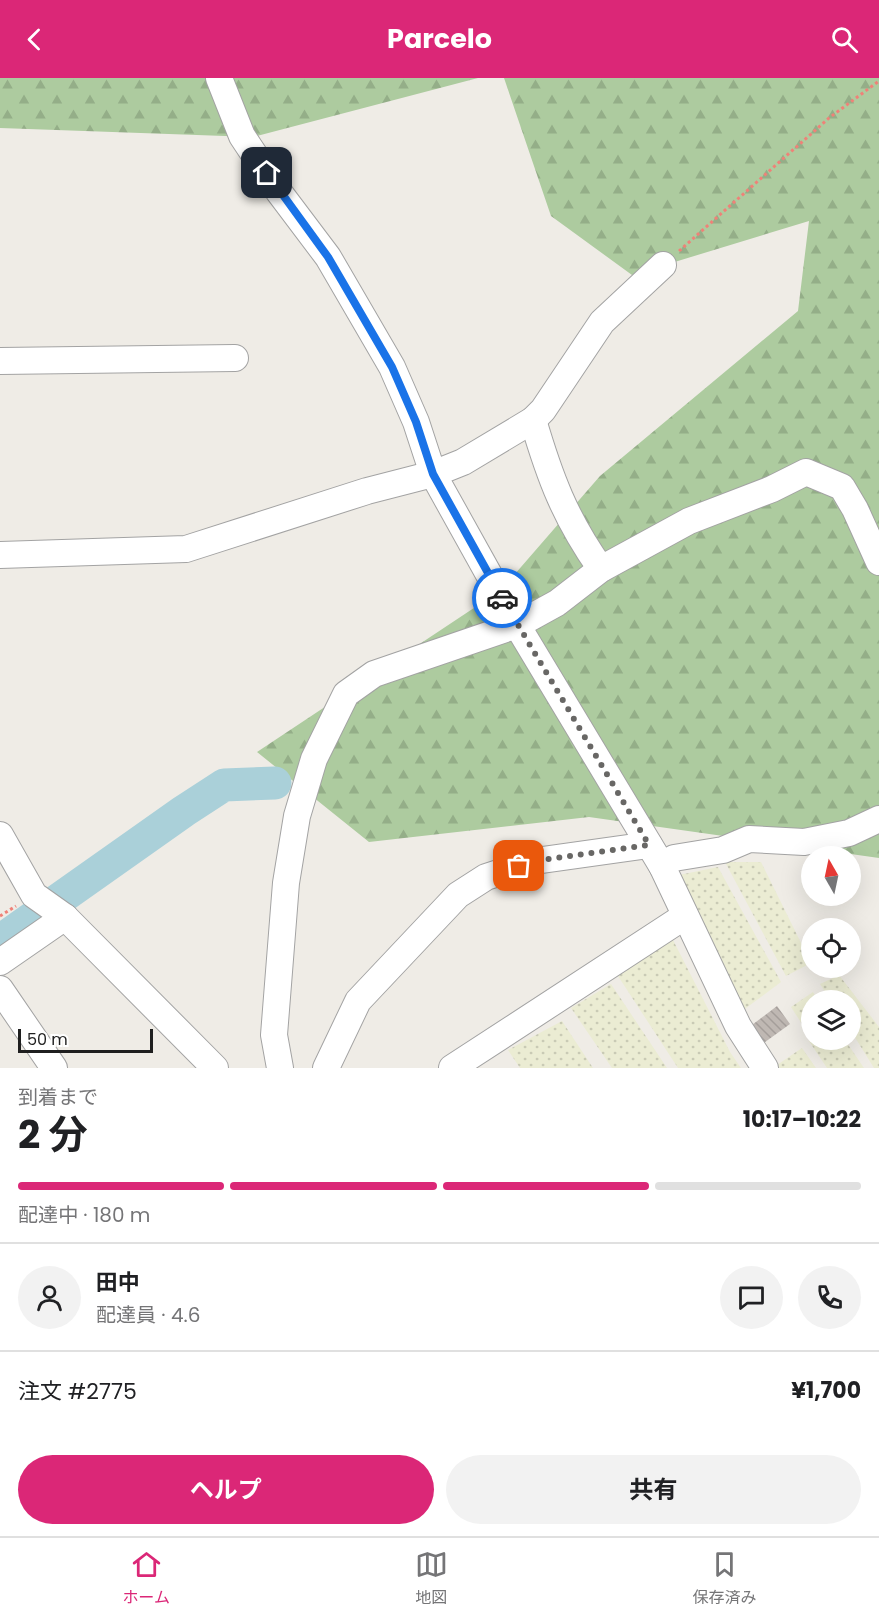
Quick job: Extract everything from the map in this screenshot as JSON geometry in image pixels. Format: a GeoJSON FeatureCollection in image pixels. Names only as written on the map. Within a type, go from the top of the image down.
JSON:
{"type":"FeatureCollection","features":[{"type":"Feature","properties":{"kind":"street"},"geometry":{"type":"LineString","coordinates":[[219,78],[243,136],[279,192],[328,257],[392,367],[416,422],[433,474],[517,625],[655,856],[738,1026],[765,1068]]}},
{"type":"Feature","properties":{"kind":"street"},"geometry":{"type":"LineString","coordinates":[[0,555],[186,549],[367,491],[433,474],[463,462],[532,420],[543,410],[602,322],[663,265]]}},
{"type":"Feature","properties":{"kind":"street"},"geometry":{"type":"LineString","coordinates":[[0,361],[235,358]]}},
{"type":"Feature","properties":{"kind":"street"},"geometry":{"type":"LineString","coordinates":[[532,420],[552,483],[576,533],[601,568]]}},
{"type":"Feature","properties":{"kind":"street"},"geometry":{"type":"LineString","coordinates":[[280,1068],[274,1035],[285,883],[297,816],[314,759],[335,711],[346,694],[374,674],[517,625],[558,603],[601,568],[689,521],[772,489],[806,472],[842,487],[855,509],[879,562]]}},
{"type":"Feature","properties":{"kind":"street"},"geometry":{"type":"LineString","coordinates":[[330,1066],[358,1001],[458,895],[486,877],[535,861],[655,856],[674,858],[723,850],[749,839],[804,842],[849,833],[879,819]]}},
{"type":"Feature","properties":{"kind":"street"},"geometry":{"type":"LineString","coordinates":[[0,835],[34,895],[64,917],[215,1068]]}},
{"type":"Feature","properties":{"kind":"street"},"geometry":{"type":"LineString","coordinates":[[452,1068],[686,916]]}},
{"type":"Feature","properties":{"kind":"street"},"geometry":{"type":"LineString","coordinates":[[0,962],[64,917]]}},
{"type":"Feature","properties":{"kind":"street"},"geometry":{"type":"LineString","coordinates":[[0,989],[54,1068]]}},
{"type":"Feature","properties":{"kind":"path"},"geometry":{"type":"LineString","coordinates":[[663,265],[829,118],[879,81]]}},
{"type":"Feature","properties":{"kind":"green space"},"geometry":{"type":"Polygon","coordinates":[[[0,78],[478,78],[253,137],[0,128],[0,78]]]}},
{"type":"Feature","properties":{"kind":"green space"},"geometry":{"type":"Polygon","coordinates":[[[504,78],[879,78],[879,858],[861,855],[861,846],[801,847],[589,817],[369,842],[257,752],[501,590],[600,476],[798,311],[809,221],[632,275],[551,216],[504,78]]]}},
{"type":"Feature","properties":{"kind":"green space"},"geometry":{"type":"Polygon","coordinates":[[[725,862],[761,862],[801,943],[801,968],[786,976],[725,862]]]}},
{"type":"Feature","properties":{"kind":"green space"},"geometry":{"type":"Polygon","coordinates":[[[718,867],[781,982],[742,1011],[679,875],[718,867]]]}},
{"type":"Feature","properties":{"kind":"green space"},"geometry":{"type":"Polygon","coordinates":[[[673,940],[730,1052],[741,1068],[678,1068],[616,973],[673,940]]]}},
{"type":"Feature","properties":{"kind":"green space"},"geometry":{"type":"Polygon","coordinates":[[[833,978],[841,978],[851,990],[824,990],[820,984],[833,978]]]}},
{"type":"Feature","properties":{"kind":"green space"},"geometry":{"type":"Polygon","coordinates":[[[611,984],[667,1068],[612,1068],[571,1008],[611,984]]]}},
{"type":"Feature","properties":{"kind":"green space"},"geometry":{"type":"Polygon","coordinates":[[[801,1000],[801,1022],[791,1007],[801,1000]]]}},
{"type":"Feature","properties":{"kind":"green space"},"geometry":{"type":"Polygon","coordinates":[[[861,1004],[879,1027],[879,1068],[874,1068],[861,1047],[861,1004]]]}},
{"type":"Feature","properties":{"kind":"green space"},"geometry":{"type":"Polygon","coordinates":[[[562,1021],[593,1068],[520,1068],[508,1050],[562,1021]]]}},
{"type":"Feature","properties":{"kind":"green space"},"geometry":{"type":"Polygon","coordinates":[[[801,1049],[816,1068],[779,1068],[777,1065],[801,1049]]]}},
{"type":"Feature","properties":{"kind":"green space"},"geometry":{"type":"Polygon","coordinates":[[[815,1050],[852,1050],[864,1068],[827,1068],[815,1050]]]}},
{"type":"Feature","properties":{"kind":"building"},"geometry":{"type":"Polygon","coordinates":[[[777,1006],[790,1024],[761,1045],[748,1028],[777,1006]]]}},
{"type":"Feature","properties":{"kind":"waterway"},"geometry":{"type":"LineString","coordinates":[[0,941],[224,785],[275,783]]}},
{"type":"Feature","properties":{"kind":"way so far"},"geometry":{"type":"LineString","coordinates":[[502,598],[649,845],[535,861],[519,866]]}},
{"type":"Feature","properties":{"kind":"route"},"geometry":{"type":"LineString","coordinates":[[267,173],[328,257],[392,367],[416,422],[433,474],[502,598]]}}]}
